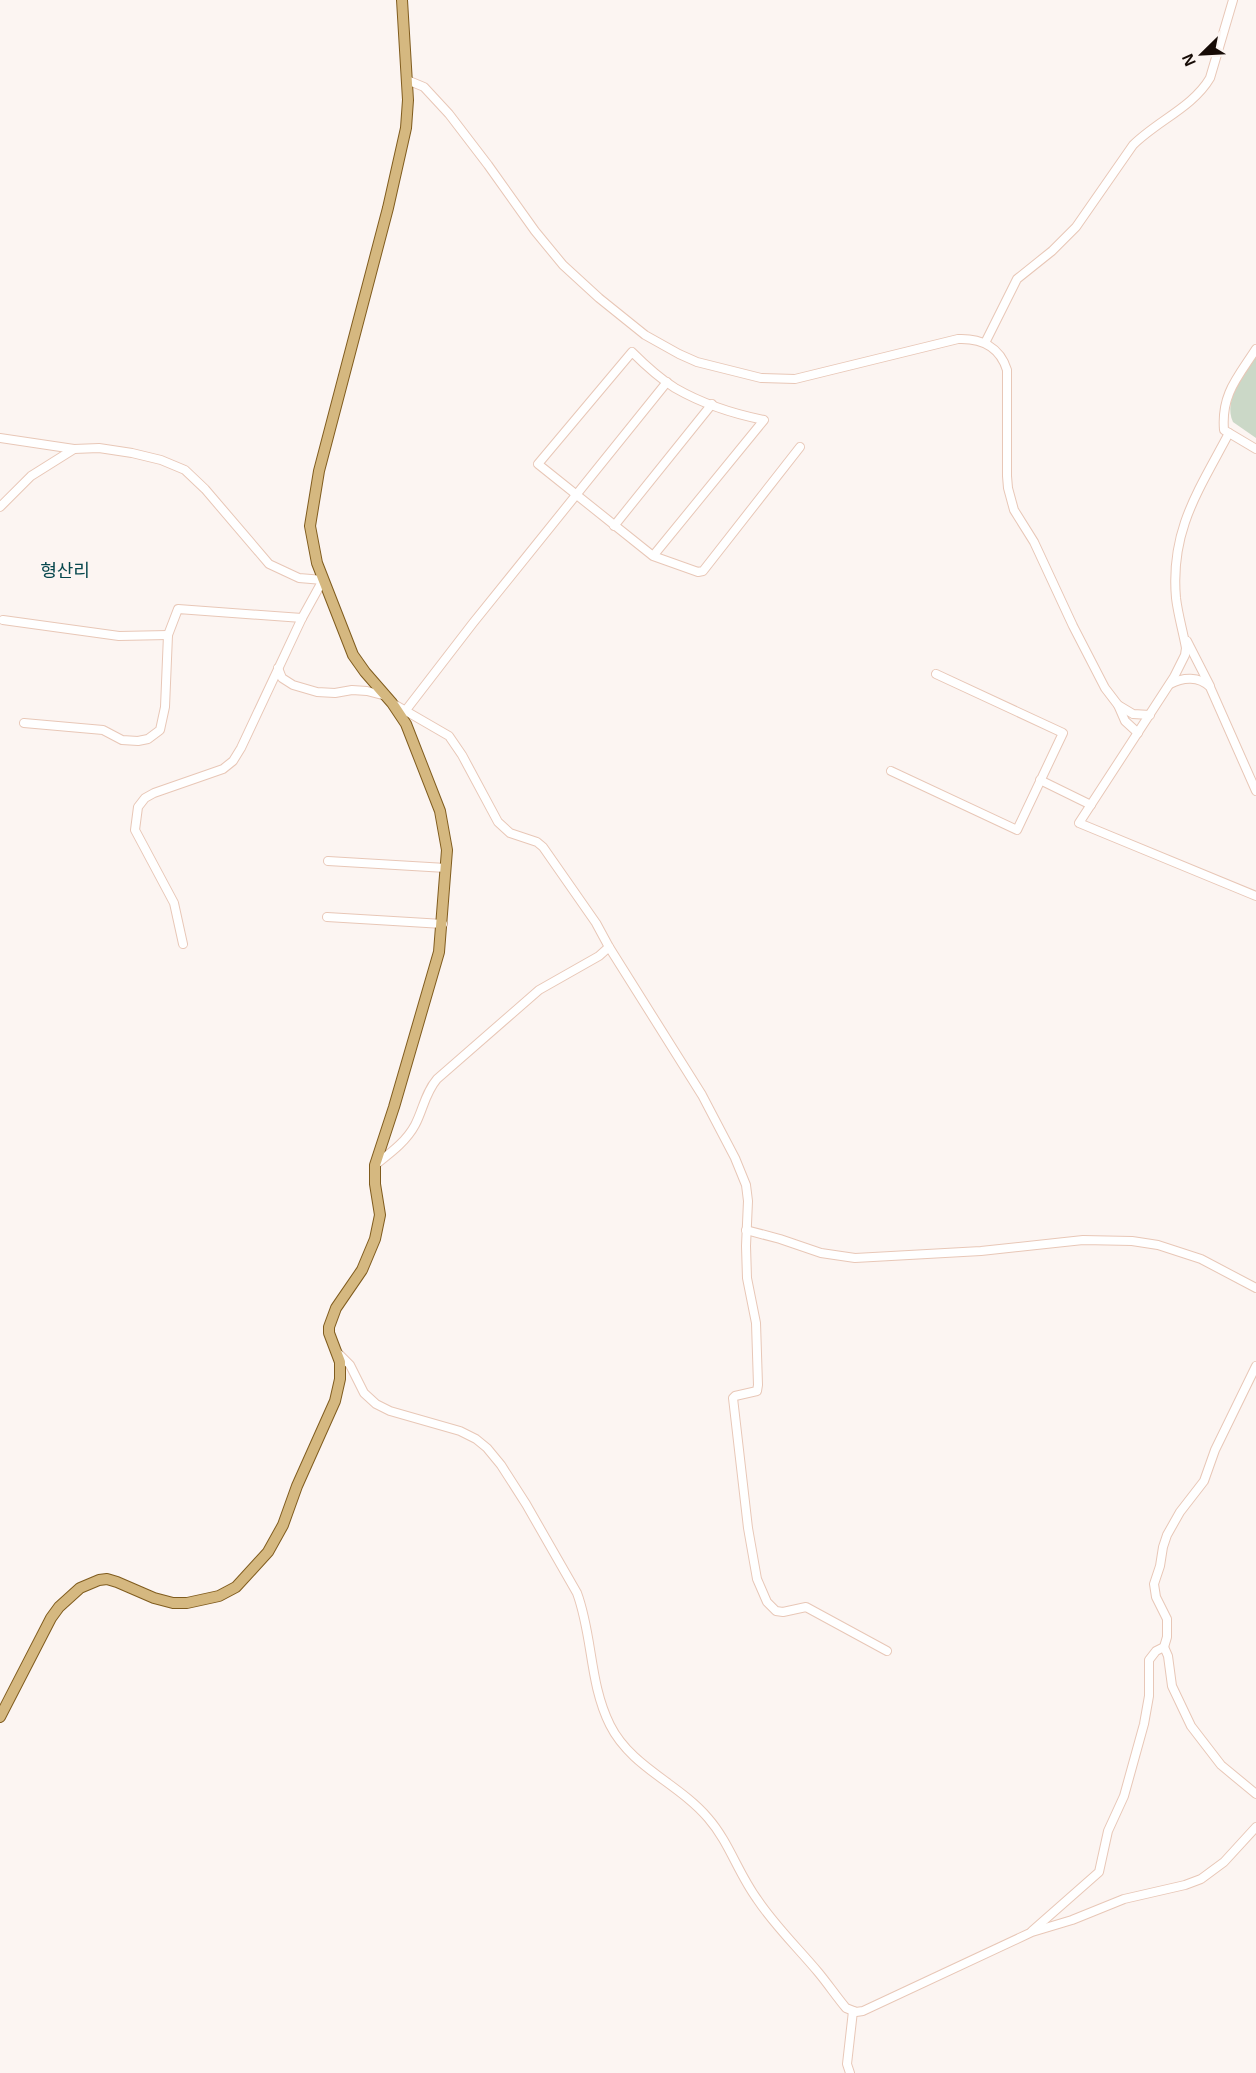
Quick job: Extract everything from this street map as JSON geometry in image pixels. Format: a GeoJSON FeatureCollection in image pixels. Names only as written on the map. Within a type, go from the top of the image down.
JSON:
{"type":"FeatureCollection","features":[{"type":"Feature","properties":{"kind":"main road"},"geometry":{"type":"LineString","coordinates":[[0,1717],[51,1618],[58,1607],[80,1588],[107,1579],[127,1585],[162,1601],[187,1603],[229,1592],[258,1566],[283,1525],[297,1486],[335,1401],[340,1371],[329,1333],[331,1320],[336,1308],[362,1270],[379,1223],[380,1207],[375,1184],[375,1165],[440,952],[447,838],[440,812],[406,724],[389,699],[358,663],[323,580],[310,534],[314,494],[406,128],[407,80],[402,0]]}},
{"type":"Feature","properties":{"kind":"street"},"geometry":{"type":"LineString","coordinates":[[985,343],[1017,279],[1052,251],[1076,227],[1133,145],[1204,87],[1210,78],[1233,0]]}},
{"type":"Feature","properties":{"kind":"street"},"geometry":{"type":"LineString","coordinates":[[407,80],[424,87],[448,114],[562,265],[645,334],[679,354],[697,362],[761,378],[795,379],[945,341],[967,339],[985,343],[1001,356],[1007,370],[1007,476],[1014,510],[1034,542],[1098,676],[1118,705],[1125,721],[1138,733]]}},
{"type":"Feature","properties":{"kind":"street"},"geometry":{"type":"LineString","coordinates":[[1256,349],[1229,390],[1225,402],[1224,430],[1256,449]]}},
{"type":"Feature","properties":{"kind":"street"},"geometry":{"type":"LineString","coordinates":[[653,556],[764,420],[687,394],[667,382],[632,352],[538,464],[575,496],[653,556],[698,572],[703,571],[800,447]]}},
{"type":"Feature","properties":{"kind":"street"},"geometry":{"type":"LineString","coordinates":[[406,710],[667,382]]}},
{"type":"Feature","properties":{"kind":"street"},"geometry":{"type":"LineString","coordinates":[[614,526],[712,404]]}},
{"type":"Feature","properties":{"kind":"street"},"geometry":{"type":"LineString","coordinates":[[1229,433],[1191,505],[1179,540],[1176,596],[1184,636],[1185,655],[1170,684],[1080,823],[1256,896]]}},
{"type":"Feature","properties":{"kind":"street"},"geometry":{"type":"LineString","coordinates":[[0,438],[74,449],[99,448],[132,453],[161,460],[185,470],[205,489],[269,564],[299,578],[323,580],[302,618],[242,748],[233,761],[223,769],[154,793],[145,798],[138,807],[135,830],[174,903],[183,944]]}},
{"type":"Feature","properties":{"kind":"street"},"geometry":{"type":"LineString","coordinates":[[0,507],[31,476],[74,449]]}},
{"type":"Feature","properties":{"kind":"street"},"geometry":{"type":"LineString","coordinates":[[24,723],[103,730],[122,740],[148,740],[160,730],[165,707],[168,635],[178,609],[302,618]]}},
{"type":"Feature","properties":{"kind":"street"},"geometry":{"type":"LineString","coordinates":[[3,620],[120,636],[168,635]]}},
{"type":"Feature","properties":{"kind":"street"},"geometry":{"type":"LineString","coordinates":[[1184,636],[1210,687],[1256,791]]}},
{"type":"Feature","properties":{"kind":"street"},"geometry":{"type":"LineString","coordinates":[[278,668],[282,678],[292,685],[316,692],[367,691],[389,699],[449,736],[498,822],[510,833],[537,842],[543,847],[596,923],[702,1095],[723,1133],[746,1185],[748,1201],[747,1278],[756,1323],[758,1385],[756,1391],[733,1398],[748,1528],[757,1579],[767,1602],[776,1611],[783,1612],[806,1607],[887,1651]]}},
{"type":"Feature","properties":{"kind":"street"},"geometry":{"type":"LineString","coordinates":[[891,771],[1017,830],[1063,733],[936,674]]}},
{"type":"Feature","properties":{"kind":"street"},"geometry":{"type":"LineString","coordinates":[[1170,684],[1180,680],[1198,679],[1210,687]]}},
{"type":"Feature","properties":{"kind":"street"},"geometry":{"type":"LineString","coordinates":[[1118,705],[1133,714],[1150,715]]}},
{"type":"Feature","properties":{"kind":"street"},"geometry":{"type":"LineString","coordinates":[[1040,780],[1091,805]]}},
{"type":"Feature","properties":{"kind":"street"},"geometry":{"type":"LineString","coordinates":[[328,861],[446,867]]}},
{"type":"Feature","properties":{"kind":"street"},"geometry":{"type":"LineString","coordinates":[[327,917],[443,924]]}},
{"type":"Feature","properties":{"kind":"street"},"geometry":{"type":"LineString","coordinates":[[375,1165],[412,1131],[428,1093],[437,1079],[540,990],[599,956],[609,947]]}},
{"type":"Feature","properties":{"kind":"street"},"geometry":{"type":"LineString","coordinates":[[746,1230],[821,1253],[855,1258],[981,1251],[1083,1240],[1132,1241],[1158,1245],[1201,1259],[1256,1288]]}},
{"type":"Feature","properties":{"kind":"street"},"geometry":{"type":"LineString","coordinates":[[336,1351],[350,1365],[364,1393],[376,1404],[390,1411],[468,1434],[482,1443],[501,1465],[577,1593],[582,1606],[595,1683],[614,1732],[629,1752],[709,1819],[732,1854],[749,1888],[770,1918],[818,1972],[846,2008],[863,2011],[1032,1932],[1072,1920],[1124,1899],[1201,1879],[1224,1862],[1256,1827]]}},
{"type":"Feature","properties":{"kind":"street"},"geometry":{"type":"LineString","coordinates":[[1256,1366],[1215,1450],[1204,1481],[1180,1512],[1167,1535],[1154,1584],[1156,1597],[1167,1619],[1167,1637],[1164,1647],[1177,1701],[1191,1726],[1221,1765],[1256,1794]]}},
{"type":"Feature","properties":{"kind":"street"},"geometry":{"type":"LineString","coordinates":[[1032,1932],[1099,1872],[1108,1832],[1124,1796],[1144,1724],[1149,1696],[1149,1660],[1156,1651],[1164,1647]]}},
{"type":"Feature","properties":{"kind":"street"},"geometry":{"type":"LineString","coordinates":[[850,2073],[847,2064],[853,2011]]}},
{"type":"Feature","properties":{"kind":"green space"},"geometry":{"type":"Polygon","coordinates":[[[1256,357],[1256,438],[1233,422],[1231,405],[1236,388],[1256,357]]]}},
{"type":"Feature","properties":{"kind":"district","name":"형산리"},"geometry":{"type":"Point","coordinates":[65,571]}}]}
